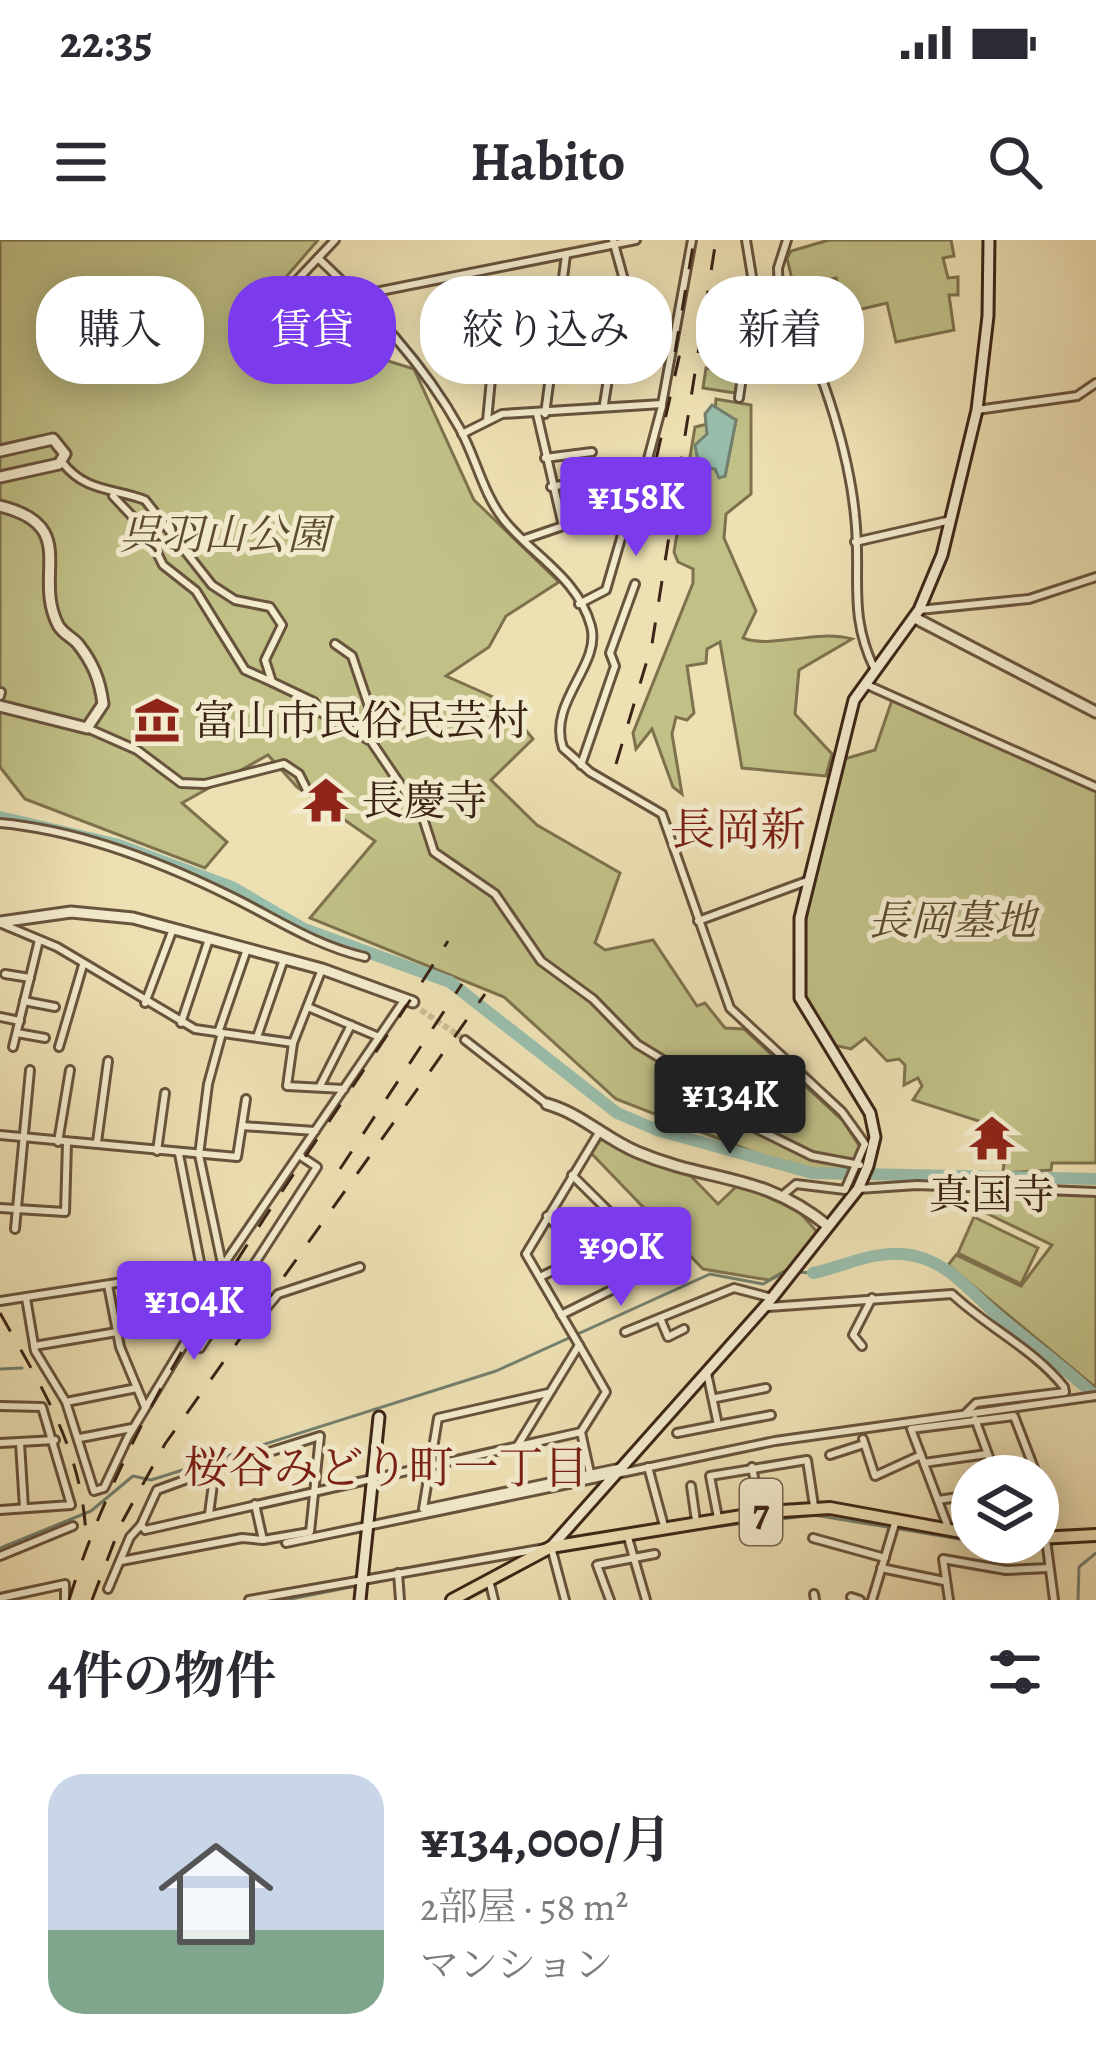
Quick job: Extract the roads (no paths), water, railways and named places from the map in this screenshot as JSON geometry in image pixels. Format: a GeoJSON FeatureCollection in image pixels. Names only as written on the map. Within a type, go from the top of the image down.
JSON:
{"type":"FeatureCollection","features":[{"type":"Feature","properties":{"kind":"main road"},"geometry":{"type":"LineString","coordinates":[[551,1547],[768,1303],[860,1186],[875,1137],[870,1113],[800,998],[796,982],[807,881],[844,727],[865,684],[917,614],[936,577],[977,410],[988,316],[989,240]]}},
{"type":"Feature","properties":{"kind":"main road"},"geometry":{"type":"LineString","coordinates":[[0,452],[53,439],[65,454],[62,462],[0,477]]}},
{"type":"Feature","properties":{"kind":"main road"},"geometry":{"type":"LineString","coordinates":[[0,506],[29,513],[46,537],[57,623],[94,667],[101,692],[100,712],[87,728],[0,706]]}},
{"type":"Feature","properties":{"kind":"main road"},"geometry":{"type":"LineString","coordinates":[[917,614],[1096,712]]}},
{"type":"Feature","properties":{"kind":"main road"},"geometry":{"type":"LineString","coordinates":[[0,922],[89,911],[322,969],[413,1004]]}},
{"type":"Feature","properties":{"kind":"main road"},"geometry":{"type":"LineString","coordinates":[[547,1104],[578,1113],[638,1152],[784,1194],[828,1226]]}},
{"type":"Feature","properties":{"kind":"main road"},"geometry":{"type":"LineString","coordinates":[[361,1600],[380,1418]]}},
{"type":"Feature","properties":{"kind":"main road","name":"7"},"geometry":{"type":"LineString","coordinates":[[452,1600],[551,1547],[696,1521],[814,1507],[949,1531]]}},
{"type":"Feature","properties":{"kind":"main road"},"geometry":{"type":"LineString","coordinates":[[1059,1537],[1096,1534]]}},
{"type":"Feature","properties":{"kind":"street"},"geometry":{"type":"LineString","coordinates":[[301,276],[335,240]]}},
{"type":"Feature","properties":{"kind":"street"},"geometry":{"type":"LineString","coordinates":[[396,290],[635,240]]}},
{"type":"Feature","properties":{"kind":"street"},"geometry":{"type":"LineString","coordinates":[[615,507],[640,489],[662,404],[692,240]]}},
{"type":"Feature","properties":{"kind":"street"},"geometry":{"type":"LineString","coordinates":[[746,240],[752,276]]}},
{"type":"Feature","properties":{"kind":"street"},"geometry":{"type":"LineString","coordinates":[[778,276],[787,240]]}},
{"type":"Feature","properties":{"kind":"street"},"geometry":{"type":"LineString","coordinates":[[462,434],[502,414],[597,412],[604,404],[624,280],[613,243]]}},
{"type":"Feature","properties":{"kind":"street"},"geometry":{"type":"LineString","coordinates":[[524,539],[563,526],[545,458],[541,414],[566,255]]}},
{"type":"Feature","properties":{"kind":"street"},"geometry":{"type":"LineString","coordinates":[[318,258],[336,276]]}},
{"type":"Feature","properties":{"kind":"street"},"geometry":{"type":"LineString","coordinates":[[396,341],[462,434],[496,509],[564,578],[579,604],[592,639],[557,732],[567,753],[662,814],[730,1008],[842,1112],[865,1144],[864,1166],[845,1190],[796,1184],[784,1194]]}},
{"type":"Feature","properties":{"kind":"street"},"geometry":{"type":"LineString","coordinates":[[977,410],[1077,396],[1096,383]]}},
{"type":"Feature","properties":{"kind":"street"},"geometry":{"type":"LineString","coordinates":[[487,421],[491,384]]}},
{"type":"Feature","properties":{"kind":"street"},"geometry":{"type":"LineString","coordinates":[[739,398],[741,384]]}},
{"type":"Feature","properties":{"kind":"street"},"geometry":{"type":"LineString","coordinates":[[823,384],[855,515],[855,620],[875,670]]}},
{"type":"Feature","properties":{"kind":"street"},"geometry":{"type":"LineString","coordinates":[[604,404],[662,404]]}},
{"type":"Feature","properties":{"kind":"street"},"geometry":{"type":"LineString","coordinates":[[545,458],[592,452]]}},
{"type":"Feature","properties":{"kind":"street"},"geometry":{"type":"LineString","coordinates":[[551,487],[571,483],[577,454]]}},
{"type":"Feature","properties":{"kind":"street"},"geometry":{"type":"LineString","coordinates":[[62,462],[72,475],[113,495],[145,500],[212,585],[236,600],[270,607],[280,617],[282,635],[266,660],[272,682]]}},
{"type":"Feature","properties":{"kind":"street"},"geometry":{"type":"LineString","coordinates":[[113,495],[147,532],[163,565],[196,591],[245,670],[314,702],[320,712],[367,739],[423,818],[434,852],[495,894],[547,967],[731,1116],[812,1156],[864,1166]]}},
{"type":"Feature","properties":{"kind":"street"},"geometry":{"type":"LineString","coordinates":[[579,604],[606,590],[626,521],[606,495]]}},
{"type":"Feature","properties":{"kind":"street"},"geometry":{"type":"LineString","coordinates":[[855,542],[951,520]]}},
{"type":"Feature","properties":{"kind":"street"},"geometry":{"type":"LineString","coordinates":[[917,614],[1029,599],[1096,577]]}},
{"type":"Feature","properties":{"kind":"street"},"geometry":{"type":"LineString","coordinates":[[581,765],[615,667],[610,653],[634,584]]}},
{"type":"Feature","properties":{"kind":"street"},"geometry":{"type":"LineString","coordinates":[[335,644],[352,656],[376,728],[367,739]]}},
{"type":"Feature","properties":{"kind":"street"},"geometry":{"type":"LineString","coordinates":[[865,684],[1095,784]]}},
{"type":"Feature","properties":{"kind":"street"},"geometry":{"type":"LineString","coordinates":[[87,728],[137,750],[181,783],[206,784],[284,764],[299,774],[308,790]]}},
{"type":"Feature","properties":{"kind":"street"},"geometry":{"type":"LineString","coordinates":[[1,825],[112,849],[231,896],[323,947],[365,957]]}},
{"type":"Feature","properties":{"kind":"street"},"geometry":{"type":"LineString","coordinates":[[698,921],[807,881]]}},
{"type":"Feature","properties":{"kind":"street"},"geometry":{"type":"LineString","coordinates":[[0,922],[39,938],[181,1023],[293,1042]]}},
{"type":"Feature","properties":{"kind":"street"},"geometry":{"type":"LineString","coordinates":[[145,1003],[172,929]]}},
{"type":"Feature","properties":{"kind":"street"},"geometry":{"type":"LineString","coordinates":[[13,1047],[39,938]]}},
{"type":"Feature","properties":{"kind":"street"},"geometry":{"type":"LineString","coordinates":[[181,1023],[209,939]]}},
{"type":"Feature","properties":{"kind":"street"},"geometry":{"type":"LineString","coordinates":[[222,1267],[199,1155],[208,1084],[247,949]]}},
{"type":"Feature","properties":{"kind":"street"},"geometry":{"type":"LineString","coordinates":[[257,1037],[284,959]]}},
{"type":"Feature","properties":{"kind":"street"},"geometry":{"type":"LineString","coordinates":[[59,1047],[83,965]]}},
{"type":"Feature","properties":{"kind":"street"},"geometry":{"type":"LineString","coordinates":[[322,969],[293,1042],[287,1086],[344,1089]]}},
{"type":"Feature","properties":{"kind":"street"},"geometry":{"type":"LineString","coordinates":[[5,974],[30,978]]}},
{"type":"Feature","properties":{"kind":"street"},"geometry":{"type":"LineString","coordinates":[[24,1001],[55,1007]]}},
{"type":"Feature","properties":{"kind":"street"},"geometry":{"type":"LineString","coordinates":[[26,1298],[34,1346],[66,1402],[94,1491],[104,1488],[132,1428],[208,1303],[222,1267],[379,1037],[413,1004]]}},
{"type":"Feature","properties":{"kind":"street"},"geometry":{"type":"LineString","coordinates":[[308,1007],[379,1037]]}},
{"type":"Feature","properties":{"kind":"street"},"geometry":{"type":"LineString","coordinates":[[0,1017],[20,1021]]}},
{"type":"Feature","properties":{"kind":"street"},"geometry":{"type":"LineString","coordinates":[[319,1088],[351,1025]]}},
{"type":"Feature","properties":{"kind":"street"},"geometry":{"type":"LineString","coordinates":[[16,1034],[45,1038]]}},
{"type":"Feature","properties":{"kind":"street"},"geometry":{"type":"LineString","coordinates":[[464,1040],[547,1104]]}},
{"type":"Feature","properties":{"kind":"street"},"geometry":{"type":"LineString","coordinates":[[97,1142],[108,1060]]}},
{"type":"Feature","properties":{"kind":"street"},"geometry":{"type":"LineString","coordinates":[[16,1229],[30,1070]]}},
{"type":"Feature","properties":{"kind":"street"},"geometry":{"type":"LineString","coordinates":[[0,1208],[65,1212],[63,1143],[70,1070]]}},
{"type":"Feature","properties":{"kind":"street"},"geometry":{"type":"LineString","coordinates":[[157,1151],[165,1093]]}},
{"type":"Feature","properties":{"kind":"street"},"geometry":{"type":"LineString","coordinates":[[0,1135],[237,1157],[246,1099]]}},
{"type":"Feature","properties":{"kind":"street"},"geometry":{"type":"LineString","coordinates":[[242,1126],[315,1131]]}},
{"type":"Feature","properties":{"kind":"street"},"geometry":{"type":"LineString","coordinates":[[590,1474],[581,1432],[606,1392],[526,1254],[601,1130]]}},
{"type":"Feature","properties":{"kind":"street"},"geometry":{"type":"LineString","coordinates":[[179,1154],[208,1303],[234,1316]]}},
{"type":"Feature","properties":{"kind":"street"},"geometry":{"type":"LineString","coordinates":[[185,1338],[200,1348],[317,1167],[299,1154]]}},
{"type":"Feature","properties":{"kind":"street"},"geometry":{"type":"LineString","coordinates":[[572,1175],[676,1279]]}},
{"type":"Feature","properties":{"kind":"street"},"geometry":{"type":"LineString","coordinates":[[860,1186],[1096,1192]]}},
{"type":"Feature","properties":{"kind":"street"},"geometry":{"type":"LineString","coordinates":[[547,1216],[585,1255]]}},
{"type":"Feature","properties":{"kind":"street"},"geometry":{"type":"LineString","coordinates":[[540,1277],[631,1233]]}},
{"type":"Feature","properties":{"kind":"street"},"geometry":{"type":"LineString","coordinates":[[561,1315],[662,1265]]}},
{"type":"Feature","properties":{"kind":"street"},"geometry":{"type":"LineString","coordinates":[[252,1325],[278,1294],[360,1267]]}},
{"type":"Feature","properties":{"kind":"street"},"geometry":{"type":"LineString","coordinates":[[0,1301],[200,1270]]}},
{"type":"Feature","properties":{"kind":"street"},"geometry":{"type":"LineString","coordinates":[[108,1285],[118,1332],[145,1407]]}},
{"type":"Feature","properties":{"kind":"street"},"geometry":{"type":"LineString","coordinates":[[625,1332],[734,1288],[768,1303],[952,1294],[984,1324],[1046,1364],[1065,1392],[976,1403],[965,1414]]}},
{"type":"Feature","properties":{"kind":"street"},"geometry":{"type":"LineString","coordinates":[[862,1346],[854,1334],[872,1298]]}},
{"type":"Feature","properties":{"kind":"street"},"geometry":{"type":"LineString","coordinates":[[660,1318],[668,1337],[684,1329]]}},
{"type":"Feature","properties":{"kind":"street"},"geometry":{"type":"LineString","coordinates":[[34,1346],[118,1332]]}},
{"type":"Feature","properties":{"kind":"street"},"geometry":{"type":"LineString","coordinates":[[518,1445],[579,1346]]}},
{"type":"Feature","properties":{"kind":"street"},"geometry":{"type":"LineString","coordinates":[[707,1372],[718,1425]]}},
{"type":"Feature","properties":{"kind":"street"},"geometry":{"type":"LineString","coordinates":[[66,1402],[137,1388]]}},
{"type":"Feature","properties":{"kind":"street"},"geometry":{"type":"LineString","coordinates":[[715,1398],[766,1388]]}},
{"type":"Feature","properties":{"kind":"street"},"geometry":{"type":"LineString","coordinates":[[548,1393],[438,1418],[423,1509],[775,1441],[1096,1396]]}},
{"type":"Feature","properties":{"kind":"street"},"geometry":{"type":"LineString","coordinates":[[0,1406],[36,1403],[55,1440],[70,1505],[0,1510]]}},
{"type":"Feature","properties":{"kind":"street"},"geometry":{"type":"LineString","coordinates":[[677,1433],[771,1415]]}},
{"type":"Feature","properties":{"kind":"street"},"geometry":{"type":"LineString","coordinates":[[949,1531],[911,1429],[1013,1416],[1028,1455]]}},
{"type":"Feature","properties":{"kind":"street"},"geometry":{"type":"LineString","coordinates":[[830,1455],[864,1442],[875,1476],[922,1459],[987,1454],[975,1419]]}},
{"type":"Feature","properties":{"kind":"street"},"geometry":{"type":"LineString","coordinates":[[80,1438],[132,1428]]}},
{"type":"Feature","properties":{"kind":"street"},"geometry":{"type":"LineString","coordinates":[[141,1525],[145,1530],[581,1432]]}},
{"type":"Feature","properties":{"kind":"street"},"geometry":{"type":"LineString","coordinates":[[108,1589],[121,1561],[141,1525],[157,1490],[320,1436],[310,1532],[263,1540],[242,1538],[121,1561]]}},
{"type":"Feature","properties":{"kind":"street"},"geometry":{"type":"LineString","coordinates":[[0,1443],[55,1440]]}},
{"type":"Feature","properties":{"kind":"street"},"geometry":{"type":"LineString","coordinates":[[20,1442],[24,1508]]}},
{"type":"Feature","properties":{"kind":"street"},"geometry":{"type":"LineString","coordinates":[[718,1518],[710,1476],[807,1460],[814,1507]]}},
{"type":"Feature","properties":{"kind":"street"},"geometry":{"type":"LineString","coordinates":[[648,1467],[664,1526]]}},
{"type":"Feature","properties":{"kind":"street"},"geometry":{"type":"LineString","coordinates":[[752,1467],[757,1493],[752,1514]]}},
{"type":"Feature","properties":{"kind":"street"},"geometry":{"type":"LineString","coordinates":[[209,1514],[215,1469]]}},
{"type":"Feature","properties":{"kind":"street"},"geometry":{"type":"LineString","coordinates":[[286,1543],[619,1470]]}},
{"type":"Feature","properties":{"kind":"street"},"geometry":{"type":"LineString","coordinates":[[691,1486],[696,1521]]}},
{"type":"Feature","properties":{"kind":"street"},"geometry":{"type":"LineString","coordinates":[[938,1500],[951,1498]]}},
{"type":"Feature","properties":{"kind":"street"},"geometry":{"type":"LineString","coordinates":[[255,1504],[263,1540]]}},
{"type":"Feature","properties":{"kind":"street"},"geometry":{"type":"LineString","coordinates":[[872,1600],[896,1520]]}},
{"type":"Feature","properties":{"kind":"street"},"geometry":{"type":"LineString","coordinates":[[0,1556],[73,1526]]}},
{"type":"Feature","properties":{"kind":"street"},"geometry":{"type":"LineString","coordinates":[[626,1531],[646,1600]]}},
{"type":"Feature","properties":{"kind":"street"},"geometry":{"type":"LineString","coordinates":[[813,1538],[884,1558]]}},
{"type":"Feature","properties":{"kind":"street"},"geometry":{"type":"LineString","coordinates":[[249,1600],[551,1547],[565,1600]]}},
{"type":"Feature","properties":{"kind":"street"},"geometry":{"type":"LineString","coordinates":[[610,1600],[597,1565],[655,1554]]}},
{"type":"Feature","properties":{"kind":"street"},"geometry":{"type":"LineString","coordinates":[[949,1600],[943,1559],[1006,1570],[1049,1568]]}},
{"type":"Feature","properties":{"kind":"street"},"geometry":{"type":"LineString","coordinates":[[1048,1563],[1054,1600]]}},
{"type":"Feature","properties":{"kind":"street"},"geometry":{"type":"LineString","coordinates":[[881,1568],[944,1581]]}},
{"type":"Feature","properties":{"kind":"street"},"geometry":{"type":"LineString","coordinates":[[398,1573],[400,1600]]}},
{"type":"Feature","properties":{"kind":"street"},"geometry":{"type":"LineString","coordinates":[[489,1580],[494,1600]]}},
{"type":"Feature","properties":{"kind":"street"},"geometry":{"type":"LineString","coordinates":[[0,1598],[65,1584],[65,1600]]}},
{"type":"Feature","properties":{"kind":"waterway"},"geometry":{"type":"LineString","coordinates":[[0,817],[119,845],[232,887],[304,929],[450,982],[617,1113],[657,1130],[812,1173],[1096,1179]]}},
{"type":"Feature","properties":{"kind":"waterway"},"geometry":{"type":"LineString","coordinates":[[813,1273],[892,1254],[933,1262],[1096,1397]]}},
{"type":"Feature","properties":{"kind":"waterway"},"geometry":{"type":"LineString","coordinates":[[0,1548],[91,1511],[133,1476],[151,1480],[496,1371],[710,1274],[763,1284],[787,1271]]}},
{"type":"Feature","properties":{"kind":"waterway"},"geometry":{"type":"LineString","coordinates":[[796,1272],[813,1273]]}},
{"type":"Feature","properties":{"kind":"waterway"},"geometry":{"type":"LineString","coordinates":[[0,1369],[22,1368]]}},
{"type":"Feature","properties":{"kind":"waterway"},"geometry":{"type":"LineString","coordinates":[[689,1530],[814,1515],[951,1538]]}},
{"type":"Feature","properties":{"kind":"waterway"},"geometry":{"type":"LineString","coordinates":[[1059,1541],[1096,1541]]}},
{"type":"Feature","properties":{"kind":"waterway"},"geometry":{"type":"LineString","coordinates":[[559,1551],[597,1545]]}},
{"type":"Feature","properties":{"kind":"waterway"},"geometry":{"type":"LineString","coordinates":[[1078,1600],[1079,1567],[1096,1553]]}},
{"type":"Feature","properties":{"kind":"waterway"},"geometry":{"type":"LineString","coordinates":[[286,1600],[431,1571]]}},
{"type":"Feature","properties":{"kind":"tunnel"},"geometry":{"type":"LineString","coordinates":[[421,1010],[465,1040]]}},
{"type":"Feature","properties":{"kind":"railway"},"geometry":{"type":"LineString","coordinates":[[675,352],[694,240]]}},
{"type":"Feature","properties":{"kind":"railway"},"geometry":{"type":"LineString","coordinates":[[616,764],[652,644],[716,240]]}},
{"type":"Feature","properties":{"kind":"railway"},"geometry":{"type":"LineString","coordinates":[[638,540],[684,335]]}},
{"type":"Feature","properties":{"kind":"railway"},"geometry":{"type":"LineString","coordinates":[[148,741],[175,734]]}},
{"type":"Feature","properties":{"kind":"railway"},"geometry":{"type":"LineString","coordinates":[[69,1600],[101,1512],[187,1343],[448,941]]}},
{"type":"Feature","properties":{"kind":"railway"},"geometry":{"type":"LineString","coordinates":[[340,1169],[462,984]]}},
{"type":"Feature","properties":{"kind":"railway"},"geometry":{"type":"LineString","coordinates":[[92,1600],[121,1524],[165,1444],[485,994]]}},
{"type":"Feature","properties":{"kind":"railway"},"geometry":{"type":"LineString","coordinates":[[0,1313],[69,1449],[86,1540]]}},
{"type":"Feature","properties":{"kind":"place","name":"富山市民俗民芸村"},"geometry":{"type":"Point","coordinates":[157,720]}},
{"type":"Feature","properties":{"kind":"place","name":"長慶寺"},"geometry":{"type":"Point","coordinates":[326,800]}},
{"type":"Feature","properties":{"kind":"place","name":"真国寺"},"geometry":{"type":"Point","coordinates":[992,1138]}},
{"type":"Feature","properties":{"kind":"district","name":"長岡新"},"geometry":{"type":"Point","coordinates":[738,829]}},
{"type":"Feature","properties":{"kind":"district","name":"桜谷みどり町一丁目"},"geometry":{"type":"Point","coordinates":[386,1467]}},
{"type":"Feature","properties":{"kind":"park label","name":"呉羽山公園"},"geometry":{"type":"Point","coordinates":[224,534]}},
{"type":"Feature","properties":{"kind":"park label","name":"長岡墓地"},"geometry":{"type":"Point","coordinates":[952,920]}}]}
